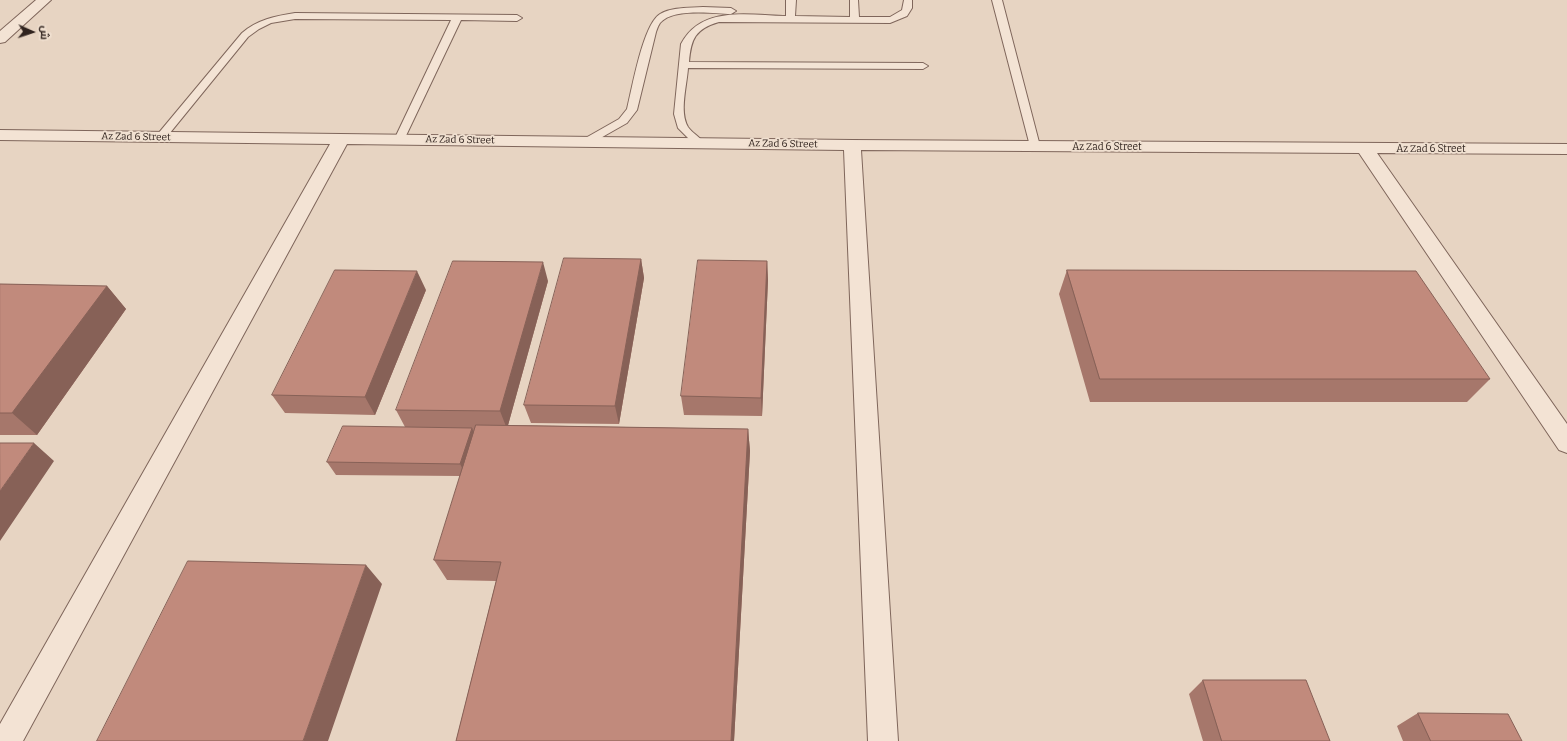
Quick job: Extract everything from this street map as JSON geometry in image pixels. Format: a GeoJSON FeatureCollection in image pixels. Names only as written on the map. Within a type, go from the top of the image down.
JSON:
{"type":"FeatureCollection","features":[{"type":"Feature","properties":{"kind":"street"},"geometry":{"type":"LineString","coordinates":[[0,39],[44,0]]}},
{"type":"Feature","properties":{"kind":"street","name":"Az Zad 6 Street"},"geometry":{"type":"LineString","coordinates":[[0,135],[586,142],[1567,149]]}},
{"type":"Feature","properties":{"kind":"street"},"geometry":{"type":"LineString","coordinates":[[7,741],[341,139]]}},
{"type":"Feature","properties":{"kind":"street"},"geometry":{"type":"LineString","coordinates":[[852,144],[883,741]]}},
{"type":"Feature","properties":{"kind":"street"},"geometry":{"type":"LineString","coordinates":[[1365,148],[1567,443]]}},
{"type":"Feature","properties":{"kind":"lane"},"geometry":{"type":"LineString","coordinates":[[854,0],[855,20]]}},
{"type":"Feature","properties":{"kind":"lane"},"geometry":{"type":"LineString","coordinates":[[586,142],[623,121],[632,110],[651,32],[657,21],[668,14],[682,11],[791,10],[855,20],[890,20],[900,17],[909,7],[908,0]]}},
{"type":"Feature","properties":{"kind":"lane"},"geometry":{"type":"LineString","coordinates":[[997,0],[1035,146]]}},
{"type":"Feature","properties":{"kind":"lane"},"geometry":{"type":"LineString","coordinates":[[698,142],[683,130],[679,118],[686,44],[691,34],[705,23],[718,19],[791,10]]}},
{"type":"Feature","properties":{"kind":"lane"},"geometry":{"type":"LineString","coordinates":[[161,137],[245,35],[260,24],[271,20],[295,16],[517,18]]}},
{"type":"Feature","properties":{"kind":"lane"},"geometry":{"type":"LineString","coordinates":[[399,140],[457,18]]}},
{"type":"Feature","properties":{"kind":"lane"},"geometry":{"type":"LineString","coordinates":[[684,66],[923,66]]}},
{"type":"Feature","properties":{"kind":"building"},"geometry":{"type":"Polygon","coordinates":[[[564,258],[641,259],[615,406],[524,405],[564,258]]]}},
{"type":"Feature","properties":{"kind":"building"},"geometry":{"type":"Polygon","coordinates":[[[698,260],[767,261],[761,398],[681,396],[698,260]]]}},
{"type":"Feature","properties":{"kind":"building"},"geometry":{"type":"Polygon","coordinates":[[[453,261],[543,262],[500,411],[396,410],[453,261]]]}},
{"type":"Feature","properties":{"kind":"building"},"geometry":{"type":"Polygon","coordinates":[[[335,270],[417,271],[365,397],[272,395],[335,270]]]}},
{"type":"Feature","properties":{"kind":"building"},"geometry":{"type":"Polygon","coordinates":[[[1067,270],[1416,271],[1490,379],[1100,379],[1067,270]]]}},
{"type":"Feature","properties":{"kind":"building"},"geometry":{"type":"Polygon","coordinates":[[[0,284],[107,286],[12,413],[0,413],[0,284]]]}},
{"type":"Feature","properties":{"kind":"building"},"geometry":{"type":"Polygon","coordinates":[[[476,425],[748,429],[731,741],[456,741],[501,562],[434,560],[476,425]]]}},
{"type":"Feature","properties":{"kind":"building"},"geometry":{"type":"Polygon","coordinates":[[[343,426],[472,428],[460,464],[327,462],[343,426]]]}},
{"type":"Feature","properties":{"kind":"building"},"geometry":{"type":"Polygon","coordinates":[[[0,443],[34,443],[0,491],[0,443]]]}},
{"type":"Feature","properties":{"kind":"building"},"geometry":{"type":"Polygon","coordinates":[[[188,561],[366,565],[303,741],[97,741],[188,561]]]}},
{"type":"Feature","properties":{"kind":"building"},"geometry":{"type":"Polygon","coordinates":[[[1203,680],[1306,680],[1330,741],[1222,741],[1203,680]]]}},
{"type":"Feature","properties":{"kind":"building"},"geometry":{"type":"Polygon","coordinates":[[[1418,713],[1508,714],[1522,741],[1431,741],[1418,713]]]}}]}
